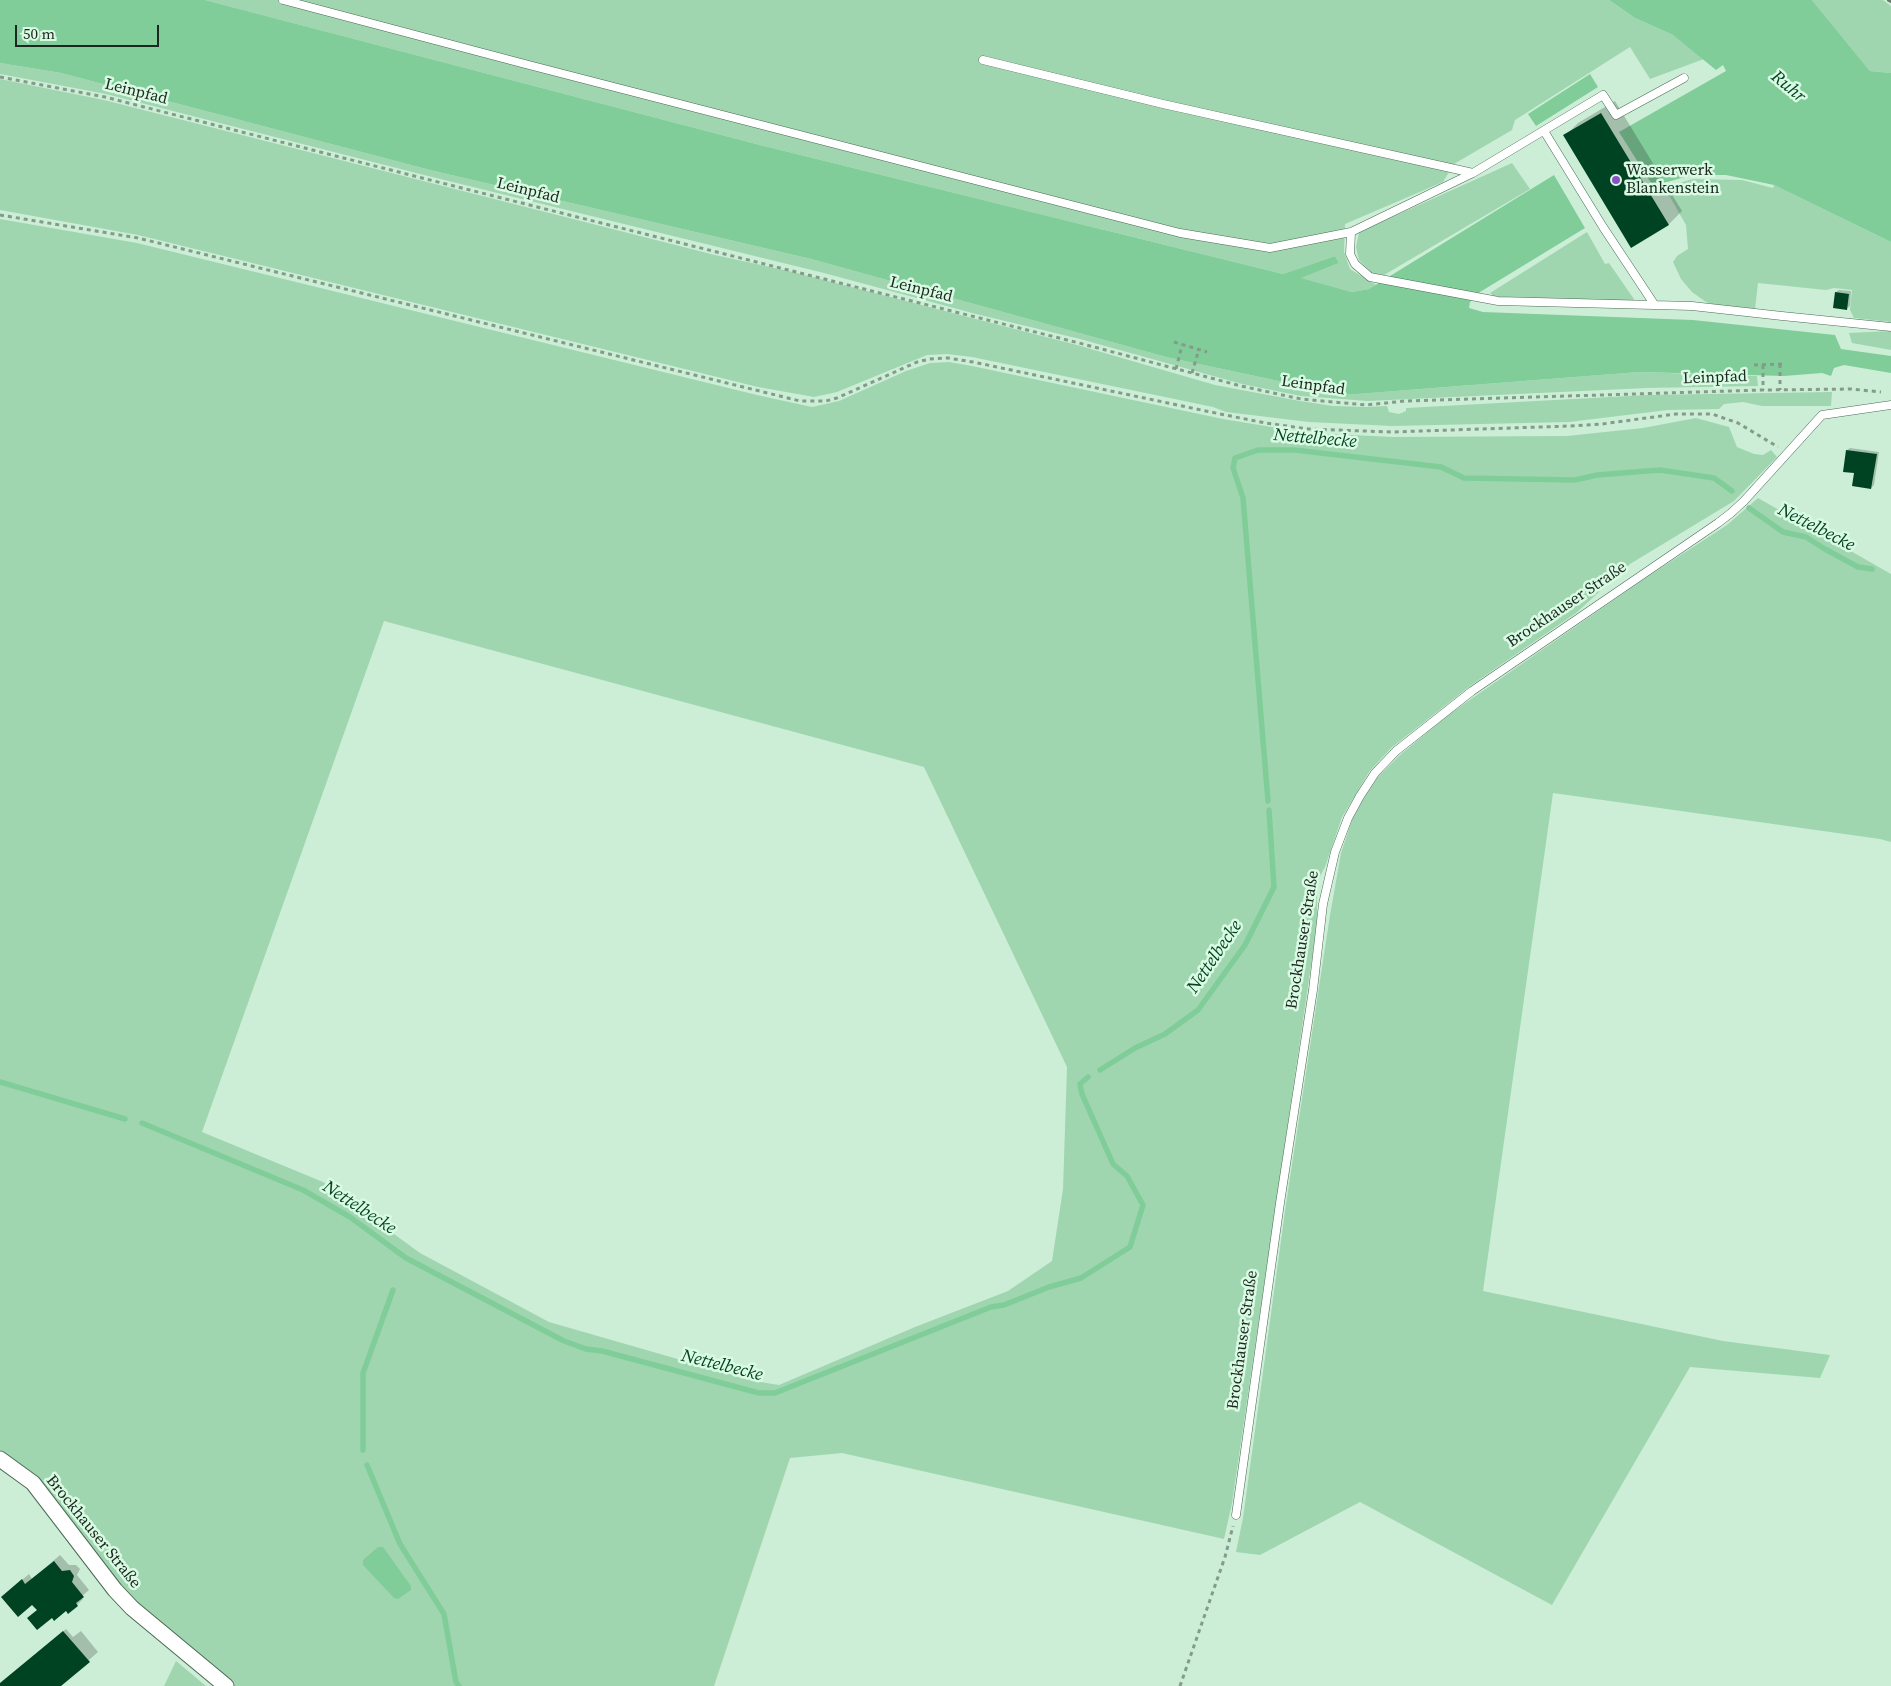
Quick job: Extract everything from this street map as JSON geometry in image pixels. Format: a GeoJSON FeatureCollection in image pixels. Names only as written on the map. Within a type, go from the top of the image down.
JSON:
{"type":"FeatureCollection","features":[{"type":"Feature","properties":{"kind":"street","name":"Brockhauser Straße"},"geometry":{"type":"LineString","coordinates":[[0,1459],[33,1483],[115,1590],[132,1608],[226,1686]]}},
{"type":"Feature","properties":{"kind":"lane"},"geometry":{"type":"LineString","coordinates":[[283,0],[1180,233],[1270,248],[1350,232],[1473,173],[1603,95],[1616,115],[1684,78]]}},
{"type":"Feature","properties":{"kind":"lane"},"geometry":{"type":"LineString","coordinates":[[983,60],[1163,104],[1473,173]]}},
{"type":"Feature","properties":{"kind":"lane"},"geometry":{"type":"LineString","coordinates":[[1544,131],[1603,227],[1654,304]]}},
{"type":"Feature","properties":{"kind":"lane"},"geometry":{"type":"LineString","coordinates":[[1350,232],[1350,254],[1355,264],[1370,276],[1489,300],[1692,306],[1891,327]]}},
{"type":"Feature","properties":{"kind":"lane","name":"Brockhauser Straße"},"geometry":{"type":"LineString","coordinates":[[1236,1515],[1280,1203],[1313,990],[1323,904],[1336,852],[1348,818],[1375,773],[1396,751],[1472,691],[1718,523],[1744,502],[1788,451],[1822,416],[1891,405]]}},
{"type":"Feature","properties":{"kind":"path","name":"Leinpfad"},"geometry":{"type":"LineString","coordinates":[[0,77],[105,97],[803,272],[1241,386],[1301,399],[1366,405],[1405,401],[1851,389],[1882,392],[1886,396]]}},
{"type":"Feature","properties":{"kind":"path"},"geometry":{"type":"LineString","coordinates":[[0,215],[138,238],[800,401],[820,402],[837,398],[917,362],[948,358],[1250,420],[1308,429],[1392,432],[1560,427],[1602,424],[1676,414],[1712,414],[1738,423],[1771,444],[1788,451]]}},
{"type":"Feature","properties":{"kind":"path"},"geometry":{"type":"LineString","coordinates":[[1174,342],[1207,352]]}},
{"type":"Feature","properties":{"kind":"path"},"geometry":{"type":"LineString","coordinates":[[1176,369],[1182,345]]}},
{"type":"Feature","properties":{"kind":"path"},"geometry":{"type":"LineString","coordinates":[[1192,373],[1199,349]]}},
{"type":"Feature","properties":{"kind":"path"},"geometry":{"type":"LineString","coordinates":[[1780,364],[1780,390]]}},
{"type":"Feature","properties":{"kind":"path"},"geometry":{"type":"LineString","coordinates":[[1754,365],[1785,364]]}},
{"type":"Feature","properties":{"kind":"path"},"geometry":{"type":"LineString","coordinates":[[1763,365],[1763,390]]}},
{"type":"Feature","properties":{"kind":"path"},"geometry":{"type":"LineString","coordinates":[[1851,389],[1852,396]]}},
{"type":"Feature","properties":{"kind":"path"},"geometry":{"type":"LineString","coordinates":[[1180,1686],[1225,1557],[1236,1515]]}},
{"type":"Feature","properties":{"kind":"shaded area"},"geometry":{"type":"Polygon","coordinates":[[[205,0],[1609,0],[1635,18],[1673,35],[1704,59],[1650,79],[1630,47],[1515,120],[1512,130],[1454,164],[1443,182],[1345,224],[1344,252],[1350,269],[1376,285],[1369,289],[1352,292],[1300,278],[1339,263],[1335,256],[1283,274],[760,145],[205,0]]]}},
{"type":"Feature","properties":{"kind":"shaded area"},"geometry":{"type":"Polygon","coordinates":[[[1812,0],[1883,0],[1891,6],[1891,73],[1870,71],[1812,0]]]}},
{"type":"Feature","properties":{"kind":"shaded area"},"geometry":{"type":"Polygon","coordinates":[[[0,63],[61,73],[430,170],[811,259],[1166,357],[1344,395],[1639,372],[1757,376],[1758,386],[1647,388],[1367,401],[1301,396],[1242,384],[1080,339],[976,314],[824,273],[424,175],[106,94],[0,74],[0,63]]]}},
{"type":"Feature","properties":{"kind":"shaded area"},"geometry":{"type":"Polygon","coordinates":[[[0,79],[104,100],[715,255],[793,272],[1077,345],[1215,385],[1300,401],[1333,406],[1387,406],[1389,412],[1399,414],[1406,411],[1406,408],[1647,395],[1832,392],[1831,406],[1762,406],[1743,402],[1724,404],[1719,409],[1668,410],[1569,422],[1392,426],[1309,422],[1226,412],[1213,407],[972,357],[947,354],[927,355],[837,392],[814,397],[758,387],[138,235],[0,210],[0,79]]]}},
{"type":"Feature","properties":{"kind":"shaded area"},"geometry":{"type":"Polygon","coordinates":[[[1512,163],[1530,189],[1384,275],[1372,273],[1359,260],[1356,247],[1359,232],[1512,163]]]}},
{"type":"Feature","properties":{"kind":"shaded area"},"geometry":{"type":"Polygon","coordinates":[[[1693,179],[1742,180],[1773,188],[1774,185],[1891,242],[1891,322],[1854,318],[1850,310],[1852,290],[1834,288],[1826,290],[1758,283],[1755,309],[1719,306],[1706,302],[1692,292],[1681,279],[1673,262],[1677,256],[1688,249],[1686,225],[1666,190],[1668,186],[1693,179]]]}},
{"type":"Feature","properties":{"kind":"shaded area"},"geometry":{"type":"Polygon","coordinates":[[[0,219],[137,243],[812,407],[839,401],[906,371],[930,363],[949,362],[1223,419],[1308,433],[1393,437],[1567,436],[1643,428],[1696,418],[1729,427],[1737,447],[1754,454],[1763,455],[1771,450],[1777,457],[1734,501],[1630,564],[1576,613],[1470,686],[1391,748],[1369,772],[1342,817],[1325,867],[1317,882],[1317,920],[1313,952],[1232,1503],[1224,1539],[842,1453],[790,1458],[714,1686],[235,1686],[130,1598],[38,1480],[0,1450],[0,219]],[[384,621],[202,1132],[323,1182],[420,1253],[549,1322],[754,1381],[779,1385],[915,1327],[1008,1291],[1052,1261],[1063,1189],[1067,1067],[924,767],[384,621]]]}},
{"type":"Feature","properties":{"kind":"shaded area"},"geometry":{"type":"Polygon","coordinates":[[[1587,232],[1605,264],[1609,263],[1636,302],[1496,298],[1490,293],[1587,232]]]}},
{"type":"Feature","properties":{"kind":"shaded area"},"geometry":{"type":"Polygon","coordinates":[[[1891,331],[1891,350],[1852,343],[1849,333],[1891,331]]]}},
{"type":"Feature","properties":{"kind":"shaded area"},"geometry":{"type":"Polygon","coordinates":[[[1758,498],[1891,574],[1891,842],[1553,793],[1483,1291],[1723,1341],[1830,1355],[1820,1378],[1690,1367],[1552,1605],[1360,1502],[1260,1555],[1236,1552],[1243,1518],[1286,1204],[1330,915],[1341,853],[1352,820],[1378,777],[1400,755],[1448,715],[1647,577],[1727,525],[1758,498]]]}},
{"type":"Feature","properties":{"kind":"shaded area"},"geometry":{"type":"Polygon","coordinates":[[[176,1661],[206,1686],[164,1686],[176,1661]]]}},
{"type":"Feature","properties":{"kind":"water"},"geometry":{"type":"Polygon","coordinates":[[[0,0],[205,0],[760,145],[1283,274],[1335,256],[1339,263],[1301,278],[1352,292],[1369,289],[1554,175],[1585,228],[1480,292],[1470,302],[1469,308],[1483,312],[1693,320],[1835,335],[1841,349],[1891,356],[1891,373],[1844,365],[1834,368],[1831,376],[1822,373],[1784,376],[1639,372],[1344,395],[1166,357],[811,259],[430,170],[61,73],[0,63],[0,0]]]}},
{"type":"Feature","properties":{"kind":"water","name":"Ruhr"},"geometry":{"type":"Polygon","coordinates":[[[1609,0],[1812,0],[1870,71],[1891,73],[1891,242],[1774,185],[1726,175],[1692,175],[1653,186],[1619,132],[1726,71],[1723,65],[1716,70],[1673,35],[1635,18],[1609,0]]]}},
{"type":"Feature","properties":{"kind":"water"},"geometry":{"type":"Polygon","coordinates":[[[1590,74],[1598,87],[1536,126],[1528,114],[1590,74]]]}},
{"type":"Feature","properties":{"kind":"water"},"geometry":{"type":"Polygon","coordinates":[[[378,1547],[383,1547],[411,1586],[411,1590],[398,1599],[394,1598],[363,1565],[363,1560],[378,1547]]]}},
{"type":"Feature","properties":{"kind":"building","name":"Wasserwerk Blankenstein"},"geometry":{"type":"Polygon","coordinates":[[[1601,113],[1669,225],[1631,248],[1563,135],[1601,113]]]}},
{"type":"Feature","properties":{"kind":"building"},"geometry":{"type":"Polygon","coordinates":[[[1835,292],[1849,294],[1847,310],[1833,308],[1835,292]]]}},
{"type":"Feature","properties":{"kind":"building"},"geometry":{"type":"Polygon","coordinates":[[[1846,450],[1877,454],[1871,489],[1852,486],[1854,473],[1843,472],[1846,450]]]}},
{"type":"Feature","properties":{"kind":"building"},"geometry":{"type":"Polygon","coordinates":[[[54,1561],[62,1571],[70,1570],[74,1576],[72,1582],[84,1597],[76,1603],[78,1606],[68,1614],[66,1611],[54,1621],[52,1618],[37,1630],[27,1618],[37,1610],[32,1605],[18,1617],[1,1597],[22,1579],[25,1584],[54,1561]]]}},
{"type":"Feature","properties":{"kind":"building"},"geometry":{"type":"Polygon","coordinates":[[[63,1631],[90,1662],[61,1686],[0,1686],[0,1683],[63,1631]]]}},
{"type":"Feature","properties":{"kind":"waterway","name":"Nettelbecke"},"geometry":{"type":"LineString","coordinates":[[1268,801],[1243,498],[1233,468],[1235,458],[1258,450],[1295,450],[1441,467],[1464,478],[1575,480],[1597,475],[1660,470],[1714,478],[1732,491]]}},
{"type":"Feature","properties":{"kind":"waterway","name":"Nettelbecke"},"geometry":{"type":"LineString","coordinates":[[1749,508],[1783,532],[1806,537],[1858,567],[1872,569]]}},
{"type":"Feature","properties":{"kind":"waterway","name":"Nettelbecke"},"geometry":{"type":"LineString","coordinates":[[1100,1070],[1135,1048],[1165,1034],[1198,1010],[1245,945],[1274,887],[1269,810]]}},
{"type":"Feature","properties":{"kind":"waterway","name":"Nettelbecke"},"geometry":{"type":"LineString","coordinates":[[142,1123],[303,1190],[350,1217],[406,1258],[564,1341],[586,1349],[602,1351],[759,1393],[775,1393],[991,1307],[1004,1305],[1049,1287],[1081,1278],[1130,1247],[1143,1205],[1127,1176],[1113,1164],[1082,1094],[1080,1084],[1088,1077]]}},
{"type":"Feature","properties":{"kind":"waterway","name":"Nettelbecke"},"geometry":{"type":"LineString","coordinates":[[0,1082],[125,1119]]}},
{"type":"Feature","properties":{"kind":"waterway"},"geometry":{"type":"LineString","coordinates":[[363,1450],[363,1373],[393,1290]]}},
{"type":"Feature","properties":{"kind":"waterway"},"geometry":{"type":"LineString","coordinates":[[367,1465],[400,1544],[444,1614],[456,1682],[459,1686]]}},
{"type":"Feature","properties":{"kind":"place","name":"Wasserwerk Blankenstein"},"geometry":{"type":"Point","coordinates":[1616,180]}}]}
